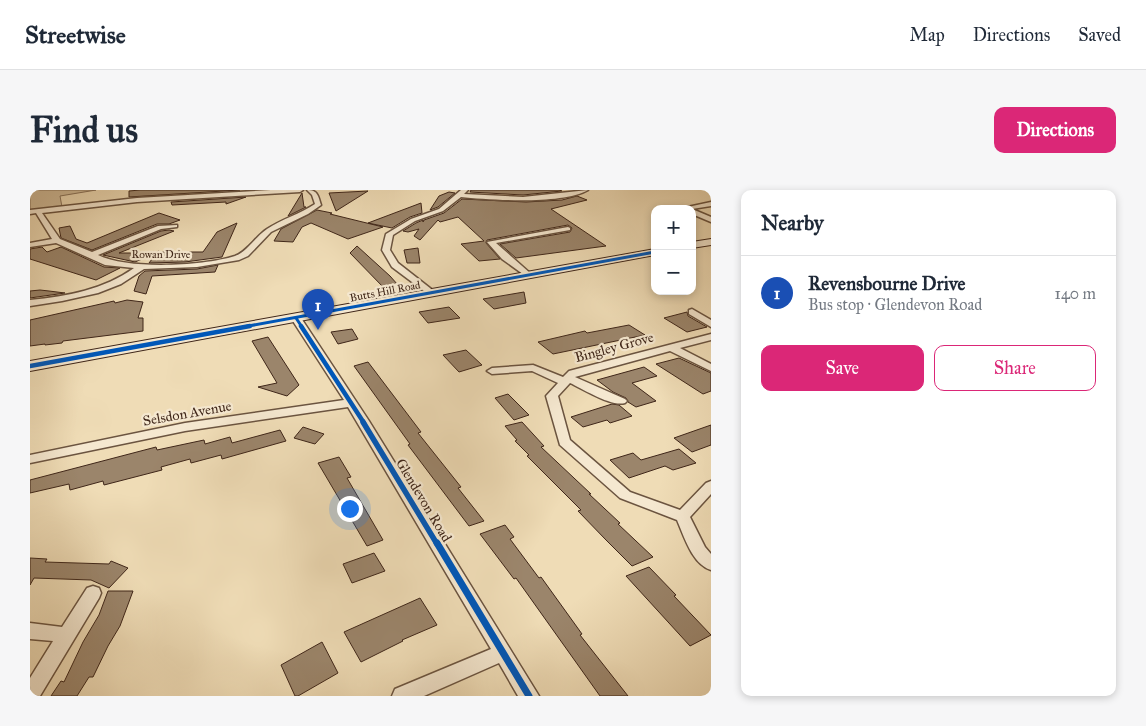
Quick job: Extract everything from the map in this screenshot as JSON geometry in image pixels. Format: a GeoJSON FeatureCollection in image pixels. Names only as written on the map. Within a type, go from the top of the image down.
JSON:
{"type":"FeatureCollection","features":[{"type":"Feature","properties":{"kind":"street"},"geometry":{"type":"LineString","coordinates":[[34,212],[137,200],[300,190]]}},
{"type":"Feature","properties":{"kind":"street","name":"Rowan Drive"},"geometry":{"type":"LineString","coordinates":[[57,241],[108,263],[142,267],[197,265],[236,258],[248,255],[269,231],[306,213],[318,204],[315,194],[310,190]]}},
{"type":"Feature","properties":{"kind":"street"},"geometry":{"type":"LineString","coordinates":[[431,292],[395,265],[386,250],[390,234],[413,220],[441,210],[463,193],[530,200],[585,190]]}},
{"type":"Feature","properties":{"kind":"street"},"geometry":{"type":"LineString","coordinates":[[696,206],[711,204]]}},
{"type":"Feature","properties":{"kind":"street"},"geometry":{"type":"LineString","coordinates":[[30,246],[57,241],[34,212]]}},
{"type":"Feature","properties":{"kind":"street"},"geometry":{"type":"LineString","coordinates":[[696,213],[711,220]]}},
{"type":"Feature","properties":{"kind":"street"},"geometry":{"type":"LineString","coordinates":[[92,255],[159,224],[175,226]]}},
{"type":"Feature","properties":{"kind":"street"},"geometry":{"type":"LineString","coordinates":[[491,242],[547,230],[568,229]]}},
{"type":"Feature","properties":{"kind":"street"},"geometry":{"type":"LineString","coordinates":[[481,239],[491,242],[527,275]]}},
{"type":"Feature","properties":{"kind":"street"},"geometry":{"type":"LineString","coordinates":[[696,244],[711,242]]}},
{"type":"Feature","properties":{"kind":"street","name":"Butts Hill Road"},"geometry":{"type":"LineString","coordinates":[[30,366],[651,253]]}},
{"type":"Feature","properties":{"kind":"street"},"geometry":{"type":"LineString","coordinates":[[30,303],[58,300],[94,292],[116,284],[142,267]]}},
{"type":"Feature","properties":{"kind":"street"},"geometry":{"type":"LineString","coordinates":[[692,312],[711,324]]}},
{"type":"Feature","properties":{"kind":"street","name":"Glendevon Road"},"geometry":{"type":"LineString","coordinates":[[296,318],[363,421],[529,696]]}},
{"type":"Feature","properties":{"kind":"street","name":"Bingley Grove"},"geometry":{"type":"LineString","coordinates":[[566,380],[574,373],[598,365],[711,337]]}},
{"type":"Feature","properties":{"kind":"street","name":"Bingley Grove"},"geometry":{"type":"LineString","coordinates":[[670,347],[711,368]]}},
{"type":"Feature","properties":{"kind":"street","name":"Bingley Grove"},"geometry":{"type":"LineString","coordinates":[[492,371],[533,368],[621,401]]}},
{"type":"Feature","properties":{"kind":"street"},"geometry":{"type":"LineString","coordinates":[[566,380],[552,396],[564,442],[625,495],[682,516],[699,551],[711,564]]}},
{"type":"Feature","properties":{"kind":"street","name":"Selsdon Avenue"},"geometry":{"type":"LineString","coordinates":[[30,459],[185,427],[350,403]]}},
{"type":"Feature","properties":{"kind":"street"},"geometry":{"type":"LineString","coordinates":[[682,516],[711,486]]}},
{"type":"Feature","properties":{"kind":"street"},"geometry":{"type":"LineString","coordinates":[[30,696],[66,634],[93,593]]}},
{"type":"Feature","properties":{"kind":"street"},"geometry":{"type":"LineString","coordinates":[[30,630],[66,634]]}},
{"type":"Feature","properties":{"kind":"street"},"geometry":{"type":"LineString","coordinates":[[402,696],[503,653]]}},
{"type":"Feature","properties":{"kind":"shaded area"},"geometry":{"type":"Polygon","coordinates":[[[30,190],[96,190],[60,196],[62,207],[30,211],[30,190]]]}},
{"type":"Feature","properties":{"kind":"building"},"geometry":{"type":"Polygon","coordinates":[[[240,190],[129,197],[129,191],[240,190]]]}},
{"type":"Feature","properties":{"kind":"building"},"geometry":{"type":"Polygon","coordinates":[[[471,190],[562,191],[523,195],[470,192],[471,190]]]}},
{"type":"Feature","properties":{"kind":"building"},"geometry":{"type":"Polygon","coordinates":[[[368,191],[336,211],[329,193],[368,191]]]}},
{"type":"Feature","properties":{"kind":"building"},"geometry":{"type":"Polygon","coordinates":[[[449,192],[455,193],[438,207],[430,210],[439,196],[449,192]]]}},
{"type":"Feature","properties":{"kind":"building"},"geometry":{"type":"Polygon","coordinates":[[[302,193],[304,207],[306,207],[288,216],[302,193]]]}},
{"type":"Feature","properties":{"kind":"building"},"geometry":{"type":"Polygon","coordinates":[[[577,196],[587,200],[551,209],[606,246],[516,258],[500,244],[570,232],[572,228],[568,225],[487,240],[486,243],[500,259],[479,261],[461,244],[484,241],[458,217],[440,222],[438,220],[420,240],[414,236],[419,229],[408,232],[403,231],[416,223],[444,213],[462,199],[526,202],[562,200],[577,196]]]}},
{"type":"Feature","properties":{"kind":"building"},"geometry":{"type":"Polygon","coordinates":[[[246,197],[226,204],[226,202],[172,205],[171,202],[246,197]]]}},
{"type":"Feature","properties":{"kind":"building"},"geometry":{"type":"Polygon","coordinates":[[[421,203],[422,213],[410,217],[392,228],[368,223],[421,203]]]}},
{"type":"Feature","properties":{"kind":"building"},"geometry":{"type":"Polygon","coordinates":[[[317,210],[383,227],[348,239],[311,223],[302,227],[293,242],[274,241],[281,229],[317,210]]]}},
{"type":"Feature","properties":{"kind":"building"},"geometry":{"type":"Polygon","coordinates":[[[159,213],[180,220],[169,224],[157,224],[92,250],[61,238],[59,228],[70,226],[76,239],[87,243],[159,213]]]}},
{"type":"Feature","properties":{"kind":"building"},"geometry":{"type":"Polygon","coordinates":[[[237,223],[222,257],[185,262],[149,263],[158,251],[203,252],[217,232],[237,223]]]}},
{"type":"Feature","properties":{"kind":"building"},"geometry":{"type":"Polygon","coordinates":[[[161,231],[174,231],[119,253],[156,253],[135,262],[103,255],[161,231]]]}},
{"type":"Feature","properties":{"kind":"building"},"geometry":{"type":"Polygon","coordinates":[[[357,246],[398,285],[384,288],[350,253],[357,246]]]}},
{"type":"Feature","properties":{"kind":"building"},"geometry":{"type":"Polygon","coordinates":[[[42,247],[47,252],[61,247],[104,267],[120,268],[96,280],[30,259],[30,249],[42,247]]]}},
{"type":"Feature","properties":{"kind":"building"},"geometry":{"type":"Polygon","coordinates":[[[418,248],[420,263],[407,263],[404,250],[418,248]]]}},
{"type":"Feature","properties":{"kind":"building"},"geometry":{"type":"Polygon","coordinates":[[[218,265],[215,272],[152,276],[146,294],[134,291],[139,276],[145,271],[197,269],[218,265]]]}},
{"type":"Feature","properties":{"kind":"building"},"geometry":{"type":"Polygon","coordinates":[[[40,290],[65,293],[30,298],[30,291],[40,290]]]}},
{"type":"Feature","properties":{"kind":"building"},"geometry":{"type":"Polygon","coordinates":[[[524,292],[526,303],[494,309],[483,299],[524,292]]]}},
{"type":"Feature","properties":{"kind":"building"},"geometry":{"type":"Polygon","coordinates":[[[127,300],[143,302],[138,318],[143,318],[143,331],[30,346],[30,320],[114,301],[115,303],[127,300]]]}},
{"type":"Feature","properties":{"kind":"building"},"geometry":{"type":"Polygon","coordinates":[[[449,307],[460,318],[428,323],[419,312],[449,307]]]}},
{"type":"Feature","properties":{"kind":"building"},"geometry":{"type":"Polygon","coordinates":[[[687,312],[688,316],[707,327],[687,332],[664,318],[687,312]]]}},
{"type":"Feature","properties":{"kind":"building"},"geometry":{"type":"Polygon","coordinates":[[[629,325],[645,335],[553,354],[538,342],[585,331],[587,333],[629,325]]]}},
{"type":"Feature","properties":{"kind":"building"},"geometry":{"type":"Polygon","coordinates":[[[352,329],[358,339],[338,344],[331,332],[352,329]]]}},
{"type":"Feature","properties":{"kind":"building"},"geometry":{"type":"Polygon","coordinates":[[[268,337],[299,385],[287,396],[258,387],[277,383],[252,341],[268,337]]]}},
{"type":"Feature","properties":{"kind":"building"},"geometry":{"type":"Polygon","coordinates":[[[466,350],[482,365],[459,372],[443,355],[466,350]]]}},
{"type":"Feature","properties":{"kind":"building"},"geometry":{"type":"Polygon","coordinates":[[[679,358],[711,373],[711,391],[703,394],[656,364],[679,358]]]}},
{"type":"Feature","properties":{"kind":"building"},"geometry":{"type":"Polygon","coordinates":[[[368,362],[421,432],[418,433],[461,487],[458,488],[484,521],[469,526],[408,445],[410,444],[354,366],[368,362]]]}},
{"type":"Feature","properties":{"kind":"building"},"geometry":{"type":"Polygon","coordinates":[[[644,367],[657,376],[632,383],[656,401],[636,407],[628,402],[626,398],[613,392],[597,380],[644,367]]]}},
{"type":"Feature","properties":{"kind":"building"},"geometry":{"type":"Polygon","coordinates":[[[508,394],[529,415],[514,420],[495,398],[508,394]]]}},
{"type":"Feature","properties":{"kind":"building"},"geometry":{"type":"Polygon","coordinates":[[[612,404],[619,405],[632,416],[610,423],[607,420],[583,427],[571,417],[612,404]]]}},
{"type":"Feature","properties":{"kind":"building"},"geometry":{"type":"Polygon","coordinates":[[[522,422],[544,446],[541,447],[591,494],[589,494],[653,557],[632,566],[606,540],[578,511],[581,510],[527,456],[529,455],[515,441],[517,440],[505,426],[522,422]]]}},
{"type":"Feature","properties":{"kind":"building"},"geometry":{"type":"Polygon","coordinates":[[[711,425],[711,445],[692,452],[674,438],[711,425]]]}},
{"type":"Feature","properties":{"kind":"building"},"geometry":{"type":"Polygon","coordinates":[[[303,427],[324,434],[315,444],[294,438],[303,427]]]}},
{"type":"Feature","properties":{"kind":"building"},"geometry":{"type":"Polygon","coordinates":[[[280,430],[286,441],[222,459],[221,455],[191,463],[190,459],[161,467],[162,470],[104,485],[103,481],[70,490],[69,484],[30,493],[30,480],[156,447],[157,450],[204,440],[205,444],[230,437],[232,443],[280,430]]]}},
{"type":"Feature","properties":{"kind":"building"},"geometry":{"type":"Polygon","coordinates":[[[679,449],[696,463],[673,470],[665,466],[629,478],[610,460],[633,453],[641,460],[679,449]]]}},
{"type":"Feature","properties":{"kind":"building"},"geometry":{"type":"Polygon","coordinates":[[[339,457],[351,477],[347,478],[383,540],[367,546],[318,463],[339,457]]]}},
{"type":"Feature","properties":{"kind":"building"},"geometry":{"type":"Polygon","coordinates":[[[505,525],[514,537],[510,539],[539,578],[541,577],[582,634],[580,635],[628,696],[600,696],[516,578],[514,579],[480,534],[505,525]]]}},
{"type":"Feature","properties":{"kind":"building"},"geometry":{"type":"Polygon","coordinates":[[[374,553],[385,571],[352,583],[343,564],[374,553]]]}},
{"type":"Feature","properties":{"kind":"building"},"geometry":{"type":"Polygon","coordinates":[[[30,558],[47,559],[45,562],[109,564],[111,561],[128,568],[109,588],[91,580],[34,578],[30,585],[30,558]]]}},
{"type":"Feature","properties":{"kind":"building"},"geometry":{"type":"Polygon","coordinates":[[[649,567],[711,635],[690,646],[626,576],[649,567]]]}},
{"type":"Feature","properties":{"kind":"building"},"geometry":{"type":"Polygon","coordinates":[[[108,591],[133,591],[120,626],[93,677],[89,677],[77,696],[51,696],[61,681],[64,682],[83,642],[99,615],[108,591]]]}},
{"type":"Feature","properties":{"kind":"building"},"geometry":{"type":"Polygon","coordinates":[[[420,598],[437,625],[402,640],[361,662],[344,632],[420,598]]]}},
{"type":"Feature","properties":{"kind":"building"},"geometry":{"type":"Polygon","coordinates":[[[322,642],[338,673],[295,696],[281,665],[322,642]]]}},
{"type":"Feature","properties":{"kind":"cycle path"},"geometry":{"type":"LineString","coordinates":[[30,366],[651,253]]}},
{"type":"Feature","properties":{"kind":"cycle path"},"geometry":{"type":"LineString","coordinates":[[296,318],[363,421],[529,696]]}},
{"type":"Feature","properties":{"kind":"place","name":"Revensbourne Drive"},"geometry":{"type":"Point","coordinates":[318,330]}}]}
